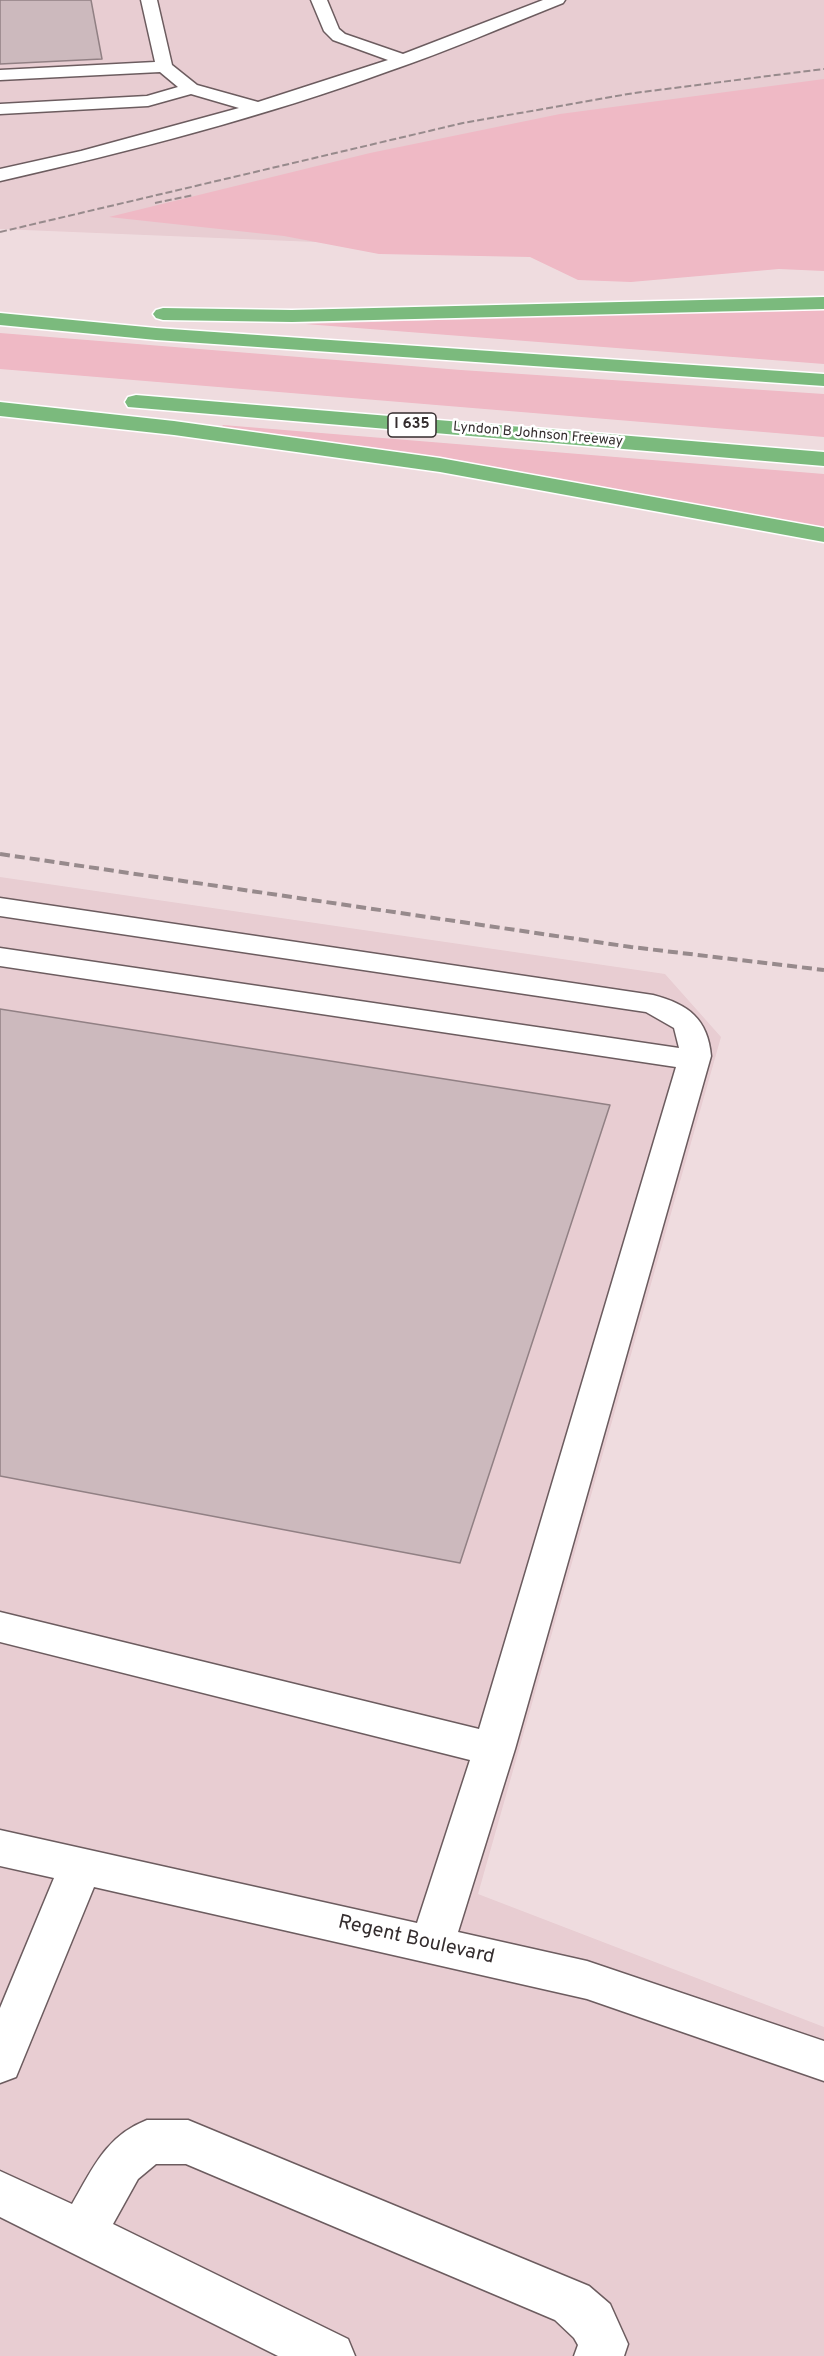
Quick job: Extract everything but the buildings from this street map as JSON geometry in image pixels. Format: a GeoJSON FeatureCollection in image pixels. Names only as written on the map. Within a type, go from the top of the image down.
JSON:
{"type":"FeatureCollection","features":[{"type":"Feature","properties":{"kind":"highway"},"geometry":{"type":"LineString","coordinates":[[0,311],[292,316],[824,303]]}},
{"type":"Feature","properties":{"kind":"highway"},"geometry":{"type":"LineString","coordinates":[[0,319],[168,335],[824,380]]}},
{"type":"Feature","properties":{"kind":"highway","name":"Lyndon B Johnson Freeway"},"geometry":{"type":"LineString","coordinates":[[0,391],[824,459]]}},
{"type":"Feature","properties":{"kind":"highway"},"geometry":{"type":"LineString","coordinates":[[0,409],[174,428],[440,465],[824,535]]}},
{"type":"Feature","properties":{"kind":"street"},"geometry":{"type":"LineString","coordinates":[[149,0],[164,67],[191,89],[258,108]]}},
{"type":"Feature","properties":{"kind":"street"},"geometry":{"type":"LineString","coordinates":[[319,0],[332,31],[339,37],[403,60]]}},
{"type":"Feature","properties":{"kind":"street"},"geometry":{"type":"LineString","coordinates":[[0,175],[84,156],[258,108],[403,60],[557,0]]}},
{"type":"Feature","properties":{"kind":"street"},"geometry":{"type":"LineString","coordinates":[[0,75],[164,67]]}},
{"type":"Feature","properties":{"kind":"street"},"geometry":{"type":"LineString","coordinates":[[0,109],[148,101],[191,89]]}},
{"type":"Feature","properties":{"kind":"street"},"geometry":{"type":"LineString","coordinates":[[0,908],[653,1005],[681,1017],[694,1035],[693,1060],[494,1749],[432,1945]]}},
{"type":"Feature","properties":{"kind":"street"},"geometry":{"type":"LineString","coordinates":[[0,957],[693,1060]]}},
{"type":"Feature","properties":{"kind":"street"},"geometry":{"type":"LineString","coordinates":[[0,1627],[494,1749]]}},
{"type":"Feature","properties":{"kind":"street","name":"Regent Boulevard"},"geometry":{"type":"LineString","coordinates":[[0,1848],[587,1980],[824,2061]]}},
{"type":"Feature","properties":{"kind":"street"},"geometry":{"type":"LineString","coordinates":[[0,2062],[81,1866]]}},
{"type":"Feature","properties":{"kind":"street"},"geometry":{"type":"LineString","coordinates":[[82,2233],[122,2164],[147,2142],[188,2142],[572,2303],[592,2321],[603,2344],[599,2356]]}},
{"type":"Feature","properties":{"kind":"street"},"geometry":{"type":"LineString","coordinates":[[0,2193],[330,2356]]}},
{"type":"Feature","properties":{"kind":"shaded area"},"geometry":{"type":"Polygon","coordinates":[[[0,0],[824,0],[824,263],[0,229],[0,0]]]}},
{"type":"Feature","properties":{"kind":"shaded area"},"geometry":{"type":"Polygon","coordinates":[[[824,79],[824,271],[779,269],[631,282],[578,280],[530,257],[379,254],[284,236],[109,217],[370,153],[560,114],[824,79]]]}},
{"type":"Feature","properties":{"kind":"shaded area"},"geometry":{"type":"Polygon","coordinates":[[[824,310],[824,364],[305,324],[824,310]]]}},
{"type":"Feature","properties":{"kind":"shaded area"},"geometry":{"type":"Polygon","coordinates":[[[0,333],[461,370],[824,394],[824,437],[0,369],[0,333]]]}},
{"type":"Feature","properties":{"kind":"shaded area"},"geometry":{"type":"Polygon","coordinates":[[[223,425],[824,474],[824,530],[219,430],[223,425]]]}},
{"type":"Feature","properties":{"kind":"shaded area"},"geometry":{"type":"Polygon","coordinates":[[[0,877],[665,974],[721,1037],[478,1894],[824,2027],[824,2356],[0,2356],[0,877]]]}},
{"type":"Feature","properties":{"kind":"railway"},"geometry":{"type":"LineString","coordinates":[[0,232],[463,123],[634,93],[824,69]]}},
{"type":"Feature","properties":{"kind":"railway"},"geometry":{"type":"LineString","coordinates":[[155,203],[194,195]]}},
{"type":"Feature","properties":{"kind":"railway"},"geometry":{"type":"LineString","coordinates":[[0,854],[631,947],[824,970]]}}]}
